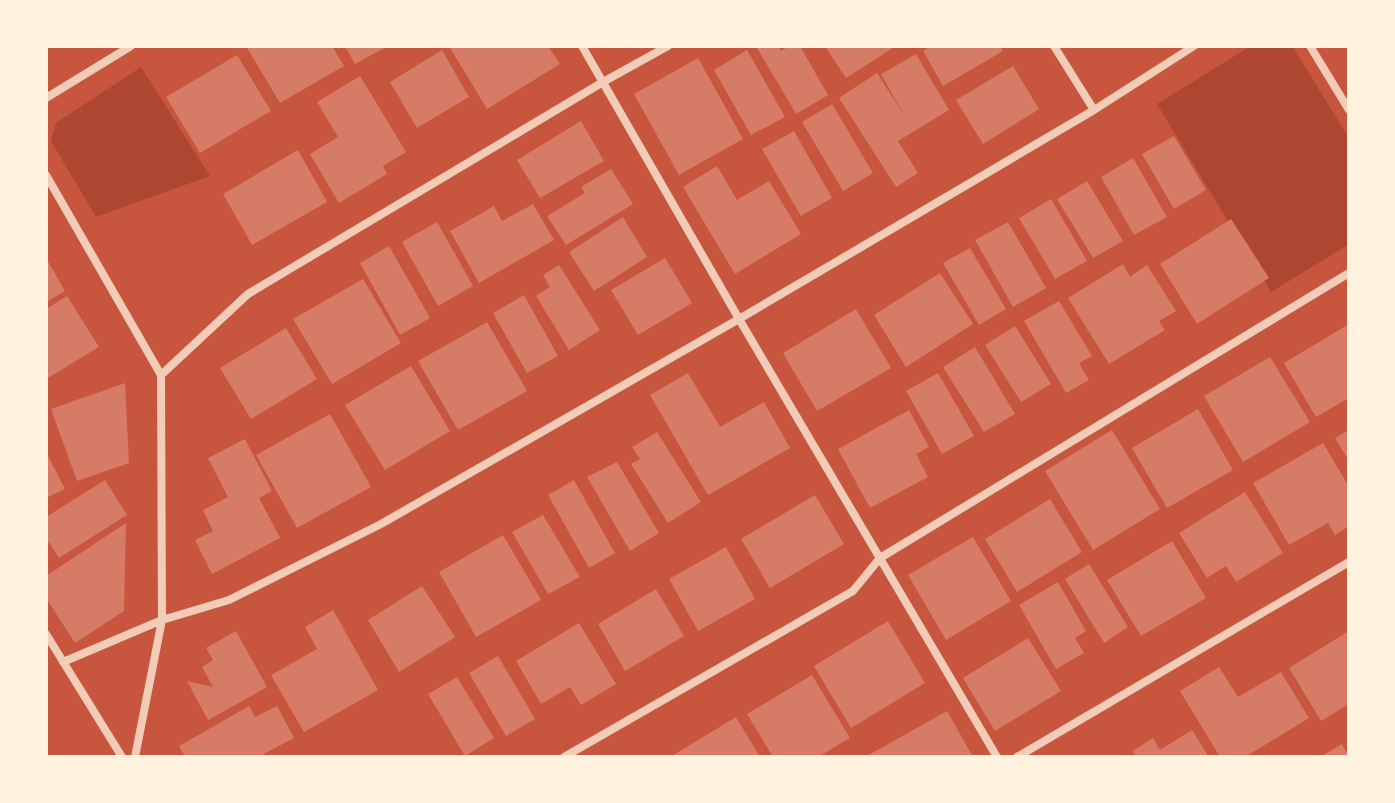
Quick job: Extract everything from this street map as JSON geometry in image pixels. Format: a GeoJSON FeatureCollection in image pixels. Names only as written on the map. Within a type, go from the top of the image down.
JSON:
{"type":"FeatureCollection","features":[{"type":"Feature","properties":{"kind":"street"},"geometry":{"type":"LineString","coordinates":[[46,98],[131,46]]}},
{"type":"Feature","properties":{"kind":"street"},"geometry":{"type":"LineString","coordinates":[[582,46],[997,757]]}},
{"type":"Feature","properties":{"kind":"street"},"geometry":{"type":"LineString","coordinates":[[161,375],[248,294],[668,46]]}},
{"type":"Feature","properties":{"kind":"street"},"geometry":{"type":"LineString","coordinates":[[1054,46],[1094,110]]}},
{"type":"Feature","properties":{"kind":"street"},"geometry":{"type":"LineString","coordinates":[[63,662],[162,620],[229,600],[381,524],[739,319],[1094,110],[1194,46]]}},
{"type":"Feature","properties":{"kind":"street"},"geometry":{"type":"LineString","coordinates":[[1310,46],[1349,110]]}},
{"type":"Feature","properties":{"kind":"street"},"geometry":{"type":"LineString","coordinates":[[46,175],[161,375],[162,620],[135,757]]}},
{"type":"Feature","properties":{"kind":"street"},"geometry":{"type":"LineString","coordinates":[[564,757],[853,591],[880,558],[1349,273]]}},
{"type":"Feature","properties":{"kind":"street"},"geometry":{"type":"LineString","coordinates":[[1017,757],[1349,562]]}},
{"type":"Feature","properties":{"kind":"street"},"geometry":{"type":"LineString","coordinates":[[46,634],[122,757]]}},
{"type":"Feature","properties":{"kind":"shaded area"},"geometry":{"type":"Polygon","coordinates":[[[1251,46],[1292,46],[1349,138],[1349,244],[1271,292],[1157,104],[1251,46]]]}},
{"type":"Feature","properties":{"kind":"shaded area"},"geometry":{"type":"Polygon","coordinates":[[[141,67],[210,176],[96,217],[51,141],[56,123],[141,67]]]}},
{"type":"Feature","properties":{"kind":"building"},"geometry":{"type":"Polygon","coordinates":[[[246,46],[332,46],[344,66],[280,103],[246,46]]]}},
{"type":"Feature","properties":{"kind":"building"},"geometry":{"type":"Polygon","coordinates":[[[345,46],[388,46],[355,64],[345,46]]]}},
{"type":"Feature","properties":{"kind":"building"},"geometry":{"type":"Polygon","coordinates":[[[449,46],[548,46],[560,64],[487,109],[449,46]]]}},
{"type":"Feature","properties":{"kind":"building"},"geometry":{"type":"Polygon","coordinates":[[[756,46],[778,46],[781,51],[789,46],[800,46],[828,95],[796,114],[756,46]]]}},
{"type":"Feature","properties":{"kind":"building"},"geometry":{"type":"Polygon","coordinates":[[[825,46],[896,46],[846,78],[825,46]]]}},
{"type":"Feature","properties":{"kind":"building"},"geometry":{"type":"Polygon","coordinates":[[[931,46],[1000,46],[1003,51],[943,86],[923,51],[931,46]]]}},
{"type":"Feature","properties":{"kind":"building"},"geometry":{"type":"Polygon","coordinates":[[[442,50],[469,97],[417,128],[390,82],[442,50]]]}},
{"type":"Feature","properties":{"kind":"building"},"geometry":{"type":"Polygon","coordinates":[[[747,50],[785,117],[751,135],[714,70],[747,50]]]}},
{"type":"Feature","properties":{"kind":"building"},"geometry":{"type":"Polygon","coordinates":[[[916,54],[949,110],[898,141],[918,173],[896,187],[839,98],[877,73],[904,115],[881,74],[916,54]]]}},
{"type":"Feature","properties":{"kind":"building"},"geometry":{"type":"Polygon","coordinates":[[[237,55],[271,111],[200,153],[166,97],[237,55]]]}},
{"type":"Feature","properties":{"kind":"building"},"geometry":{"type":"Polygon","coordinates":[[[698,58],[743,139],[679,175],[634,94],[698,58]]]}},
{"type":"Feature","properties":{"kind":"building"},"geometry":{"type":"Polygon","coordinates":[[[1013,66],[1039,109],[983,144],[956,100],[1013,66]]]}},
{"type":"Feature","properties":{"kind":"building"},"geometry":{"type":"Polygon","coordinates":[[[360,76],[406,152],[383,166],[387,174],[339,203],[310,154],[338,137],[317,102],[360,76]]]}},
{"type":"Feature","properties":{"kind":"building"},"geometry":{"type":"Polygon","coordinates":[[[832,104],[873,173],[843,191],[802,122],[832,104]]]}},
{"type":"Feature","properties":{"kind":"building"},"geometry":{"type":"Polygon","coordinates":[[[581,121],[604,161],[540,198],[517,160],[581,121]]]}},
{"type":"Feature","properties":{"kind":"building"},"geometry":{"type":"Polygon","coordinates":[[[794,131],[832,198],[801,216],[762,149],[794,131]]]}},
{"type":"Feature","properties":{"kind":"building"},"geometry":{"type":"Polygon","coordinates":[[[1174,136],[1206,190],[1174,209],[1142,154],[1174,136]]]}},
{"type":"Feature","properties":{"kind":"building"},"geometry":{"type":"Polygon","coordinates":[[[298,150],[327,202],[252,245],[223,194],[298,150]]]}},
{"type":"Feature","properties":{"kind":"building"},"geometry":{"type":"Polygon","coordinates":[[[1133,158],[1167,217],[1134,235],[1101,177],[1133,158]]]}},
{"type":"Feature","properties":{"kind":"building"},"geometry":{"type":"Polygon","coordinates":[[[717,166],[737,200],[769,181],[801,234],[735,274],[683,187],[717,166]]]}},
{"type":"Feature","properties":{"kind":"building"},"geometry":{"type":"Polygon","coordinates":[[[611,169],[633,204],[566,245],[547,216],[585,193],[581,187],[611,169]]]}},
{"type":"Feature","properties":{"kind":"building"},"geometry":{"type":"Polygon","coordinates":[[[1087,181],[1123,241],[1093,258],[1057,199],[1087,181]]]}},
{"type":"Feature","properties":{"kind":"building"},"geometry":{"type":"Polygon","coordinates":[[[1051,199],[1087,261],[1055,279],[1019,218],[1051,199]]]}},
{"type":"Feature","properties":{"kind":"building"},"geometry":{"type":"Polygon","coordinates":[[[533,204],[554,240],[479,283],[450,231],[494,206],[502,221],[533,204]]]}},
{"type":"Feature","properties":{"kind":"building"},"geometry":{"type":"Polygon","coordinates":[[[623,217],[647,257],[594,291],[569,252],[623,217]]]}},
{"type":"Feature","properties":{"kind":"building"},"geometry":{"type":"Polygon","coordinates":[[[1231,219],[1269,278],[1197,324],[1160,264],[1231,219]]]}},
{"type":"Feature","properties":{"kind":"building"},"geometry":{"type":"Polygon","coordinates":[[[437,222],[473,286],[438,306],[402,242],[437,222]]]}},
{"type":"Feature","properties":{"kind":"building"},"geometry":{"type":"Polygon","coordinates":[[[1008,222],[1046,288],[1013,307],[975,240],[1008,222]]]}},
{"type":"Feature","properties":{"kind":"building"},"geometry":{"type":"Polygon","coordinates":[[[389,246],[430,318],[400,335],[360,263],[389,246]]]}},
{"type":"Feature","properties":{"kind":"building"},"geometry":{"type":"Polygon","coordinates":[[[970,248],[1006,309],[979,325],[943,263],[970,248]]]}},
{"type":"Feature","properties":{"kind":"building"},"geometry":{"type":"Polygon","coordinates":[[[46,258],[65,291],[46,302],[46,258]]]}},
{"type":"Feature","properties":{"kind":"building"},"geometry":{"type":"Polygon","coordinates":[[[665,258],[692,303],[638,335],[611,290],[665,258]]]}},
{"type":"Feature","properties":{"kind":"building"},"geometry":{"type":"Polygon","coordinates":[[[1123,264],[1130,277],[1147,265],[1176,311],[1159,321],[1165,330],[1109,364],[1068,298],[1123,264]]]}},
{"type":"Feature","properties":{"kind":"building"},"geometry":{"type":"Polygon","coordinates":[[[559,265],[600,330],[569,350],[536,296],[550,287],[543,275],[559,265]]]}},
{"type":"Feature","properties":{"kind":"building"},"geometry":{"type":"Polygon","coordinates":[[[940,273],[973,324],[906,367],[874,315],[940,273]]]}},
{"type":"Feature","properties":{"kind":"building"},"geometry":{"type":"Polygon","coordinates":[[[363,279],[401,343],[332,384],[293,319],[363,279]]]}},
{"type":"Feature","properties":{"kind":"building"},"geometry":{"type":"Polygon","coordinates":[[[524,295],[558,356],[527,373],[493,313],[524,295]]]}},
{"type":"Feature","properties":{"kind":"building"},"geometry":{"type":"Polygon","coordinates":[[[67,296],[99,347],[46,379],[46,309],[67,296]]]}},
{"type":"Feature","properties":{"kind":"building"},"geometry":{"type":"Polygon","coordinates":[[[1059,301],[1092,356],[1079,363],[1089,380],[1066,393],[1024,321],[1059,301]]]}},
{"type":"Feature","properties":{"kind":"building"},"geometry":{"type":"Polygon","coordinates":[[[856,309],[891,368],[817,411],[783,353],[856,309]]]}},
{"type":"Feature","properties":{"kind":"building"},"geometry":{"type":"Polygon","coordinates":[[[487,322],[527,391],[458,430],[418,361],[487,322]]]}},
{"type":"Feature","properties":{"kind":"building"},"geometry":{"type":"Polygon","coordinates":[[[1349,324],[1349,398],[1316,417],[1284,363],[1349,324]]]}},
{"type":"Feature","properties":{"kind":"building"},"geometry":{"type":"Polygon","coordinates":[[[1015,326],[1051,384],[1021,402],[985,345],[1015,326]]]}},
{"type":"Feature","properties":{"kind":"building"},"geometry":{"type":"Polygon","coordinates":[[[286,328],[317,379],[251,419],[220,368],[286,328]]]}},
{"type":"Feature","properties":{"kind":"building"},"geometry":{"type":"Polygon","coordinates":[[[975,347],[1015,414],[984,432],[943,367],[975,347]]]}},
{"type":"Feature","properties":{"kind":"building"},"geometry":{"type":"Polygon","coordinates":[[[1270,357],[1310,422],[1243,462],[1204,396],[1270,357]]]}},
{"type":"Feature","properties":{"kind":"building"},"geometry":{"type":"Polygon","coordinates":[[[411,366],[450,431],[385,470],[345,405],[411,366]]]}},
{"type":"Feature","properties":{"kind":"building"},"geometry":{"type":"Polygon","coordinates":[[[688,373],[720,427],[764,402],[790,448],[708,495],[650,395],[688,373]]]}},
{"type":"Feature","properties":{"kind":"building"},"geometry":{"type":"Polygon","coordinates":[[[938,373],[974,436],[942,454],[906,391],[938,373]]]}},
{"type":"Feature","properties":{"kind":"building"},"geometry":{"type":"Polygon","coordinates":[[[125,383],[129,463],[77,481],[51,409],[125,383]]]}},
{"type":"Feature","properties":{"kind":"building"},"geometry":{"type":"Polygon","coordinates":[[[1198,409],[1233,470],[1167,508],[1132,448],[1198,409]]]}},
{"type":"Feature","properties":{"kind":"building"},"geometry":{"type":"Polygon","coordinates":[[[909,410],[929,447],[916,454],[928,477],[870,508],[838,449],[909,410]]]}},
{"type":"Feature","properties":{"kind":"building"},"geometry":{"type":"Polygon","coordinates":[[[330,414],[371,487],[297,528],[256,455],[330,414]]]}},
{"type":"Feature","properties":{"kind":"building"},"geometry":{"type":"Polygon","coordinates":[[[1112,430],[1160,509],[1093,550],[1045,471],[1112,430]]]}},
{"type":"Feature","properties":{"kind":"building"},"geometry":{"type":"Polygon","coordinates":[[[1349,430],[1349,461],[1335,438],[1349,430]]]}},
{"type":"Feature","properties":{"kind":"building"},"geometry":{"type":"Polygon","coordinates":[[[657,432],[701,502],[668,523],[631,464],[640,459],[632,447],[657,432]]]}},
{"type":"Feature","properties":{"kind":"building"},"geometry":{"type":"Polygon","coordinates":[[[245,439],[272,491],[259,498],[280,538],[212,574],[195,540],[213,531],[203,510],[228,497],[208,458],[245,439]]]}},
{"type":"Feature","properties":{"kind":"building"},"geometry":{"type":"Polygon","coordinates":[[[1323,443],[1349,487],[1349,526],[1335,535],[1328,523],[1289,545],[1253,483],[1323,443]]]}},
{"type":"Feature","properties":{"kind":"building"},"geometry":{"type":"Polygon","coordinates":[[[46,452],[65,489],[46,498],[46,452]]]}},
{"type":"Feature","properties":{"kind":"building"},"geometry":{"type":"Polygon","coordinates":[[[617,462],[659,533],[630,551],[587,477],[617,462]]]}},
{"type":"Feature","properties":{"kind":"building"},"geometry":{"type":"Polygon","coordinates":[[[105,480],[127,515],[59,558],[46,538],[46,517],[105,480]]]}},
{"type":"Feature","properties":{"kind":"building"},"geometry":{"type":"Polygon","coordinates":[[[574,480],[615,553],[589,568],[548,495],[574,480]]]}},
{"type":"Feature","properties":{"kind":"building"},"geometry":{"type":"Polygon","coordinates":[[[1245,492],[1283,553],[1236,582],[1226,566],[1207,578],[1179,533],[1245,492]]]}},
{"type":"Feature","properties":{"kind":"building"},"geometry":{"type":"Polygon","coordinates":[[[815,495],[844,544],[770,588],[741,539],[815,495]]]}},
{"type":"Feature","properties":{"kind":"building"},"geometry":{"type":"Polygon","coordinates":[[[1050,499],[1082,552],[1017,592],[985,539],[1050,499]]]}},
{"type":"Feature","properties":{"kind":"building"},"geometry":{"type":"Polygon","coordinates":[[[543,515],[580,577],[548,594],[512,532],[543,515]]]}},
{"type":"Feature","properties":{"kind":"building"},"geometry":{"type":"Polygon","coordinates":[[[126,523],[124,611],[75,643],[46,598],[46,576],[126,523]]]}},
{"type":"Feature","properties":{"kind":"building"},"geometry":{"type":"Polygon","coordinates":[[[503,535],[541,600],[476,637],[439,572],[503,535]]]}},
{"type":"Feature","properties":{"kind":"building"},"geometry":{"type":"Polygon","coordinates":[[[973,537],[1011,601],[946,640],[908,575],[973,537]]]}},
{"type":"Feature","properties":{"kind":"building"},"geometry":{"type":"Polygon","coordinates":[[[1172,541],[1206,598],[1141,636],[1107,580],[1172,541]]]}},
{"type":"Feature","properties":{"kind":"building"},"geometry":{"type":"Polygon","coordinates":[[[726,547],[755,599],[698,631],[669,579],[726,547]]]}},
{"type":"Feature","properties":{"kind":"building"},"geometry":{"type":"Polygon","coordinates":[[[1089,564],[1128,627],[1104,643],[1065,579],[1089,564]]]}},
{"type":"Feature","properties":{"kind":"building"},"geometry":{"type":"Polygon","coordinates":[[[1058,582],[1086,631],[1075,638],[1084,653],[1056,669],[1019,605],[1058,582]]]}},
{"type":"Feature","properties":{"kind":"building"},"geometry":{"type":"Polygon","coordinates":[[[422,586],[455,637],[399,672],[368,620],[422,586]]]}},
{"type":"Feature","properties":{"kind":"building"},"geometry":{"type":"Polygon","coordinates":[[[656,589],[684,636],[625,671],[598,624],[656,589]]]}},
{"type":"Feature","properties":{"kind":"building"},"geometry":{"type":"Polygon","coordinates":[[[333,610],[378,690],[304,732],[271,675],[317,649],[305,627],[333,610]]]}},
{"type":"Feature","properties":{"kind":"building"},"geometry":{"type":"Polygon","coordinates":[[[888,621],[925,683],[851,728],[814,666],[888,621]]]}},
{"type":"Feature","properties":{"kind":"building"},"geometry":{"type":"Polygon","coordinates":[[[579,623],[616,684],[581,705],[570,687],[541,704],[516,661],[579,623]]]}},
{"type":"Feature","properties":{"kind":"building"},"geometry":{"type":"Polygon","coordinates":[[[236,631],[267,687],[208,720],[187,681],[213,687],[202,667],[213,660],[206,648],[236,631]]]}},
{"type":"Feature","properties":{"kind":"building"},"geometry":{"type":"Polygon","coordinates":[[[1349,631],[1349,704],[1321,721],[1289,668],[1349,631]]]}},
{"type":"Feature","properties":{"kind":"building"},"geometry":{"type":"Polygon","coordinates":[[[1028,638],[1061,691],[995,731],[963,678],[1028,638]]]}},
{"type":"Feature","properties":{"kind":"building"},"geometry":{"type":"Polygon","coordinates":[[[498,656],[535,719],[506,736],[469,673],[498,656]]]}},
{"type":"Feature","properties":{"kind":"building"},"geometry":{"type":"Polygon","coordinates":[[[1219,667],[1238,697],[1281,672],[1309,718],[1245,757],[1220,757],[1180,691],[1219,667]]]}},
{"type":"Feature","properties":{"kind":"building"},"geometry":{"type":"Polygon","coordinates":[[[812,675],[850,738],[818,757],[773,757],[747,714],[812,675]]]}},
{"type":"Feature","properties":{"kind":"building"},"geometry":{"type":"Polygon","coordinates":[[[457,677],[494,738],[465,756],[428,694],[457,677]]]}},
{"type":"Feature","properties":{"kind":"building"},"geometry":{"type":"Polygon","coordinates":[[[249,706],[255,717],[277,706],[294,738],[258,757],[185,757],[179,746],[249,706]]]}},
{"type":"Feature","properties":{"kind":"building"},"geometry":{"type":"Polygon","coordinates":[[[947,711],[973,757],[865,757],[947,711]]]}},
{"type":"Feature","properties":{"kind":"building"},"geometry":{"type":"Polygon","coordinates":[[[736,717],[760,757],[670,757],[736,717]]]}},
{"type":"Feature","properties":{"kind":"building"},"geometry":{"type":"Polygon","coordinates":[[[1192,730],[1209,757],[1136,757],[1133,751],[1153,738],[1160,750],[1192,730]]]}},
{"type":"Feature","properties":{"kind":"building"},"geometry":{"type":"Polygon","coordinates":[[[1342,744],[1349,757],[1320,757],[1342,744]]]}}]}
